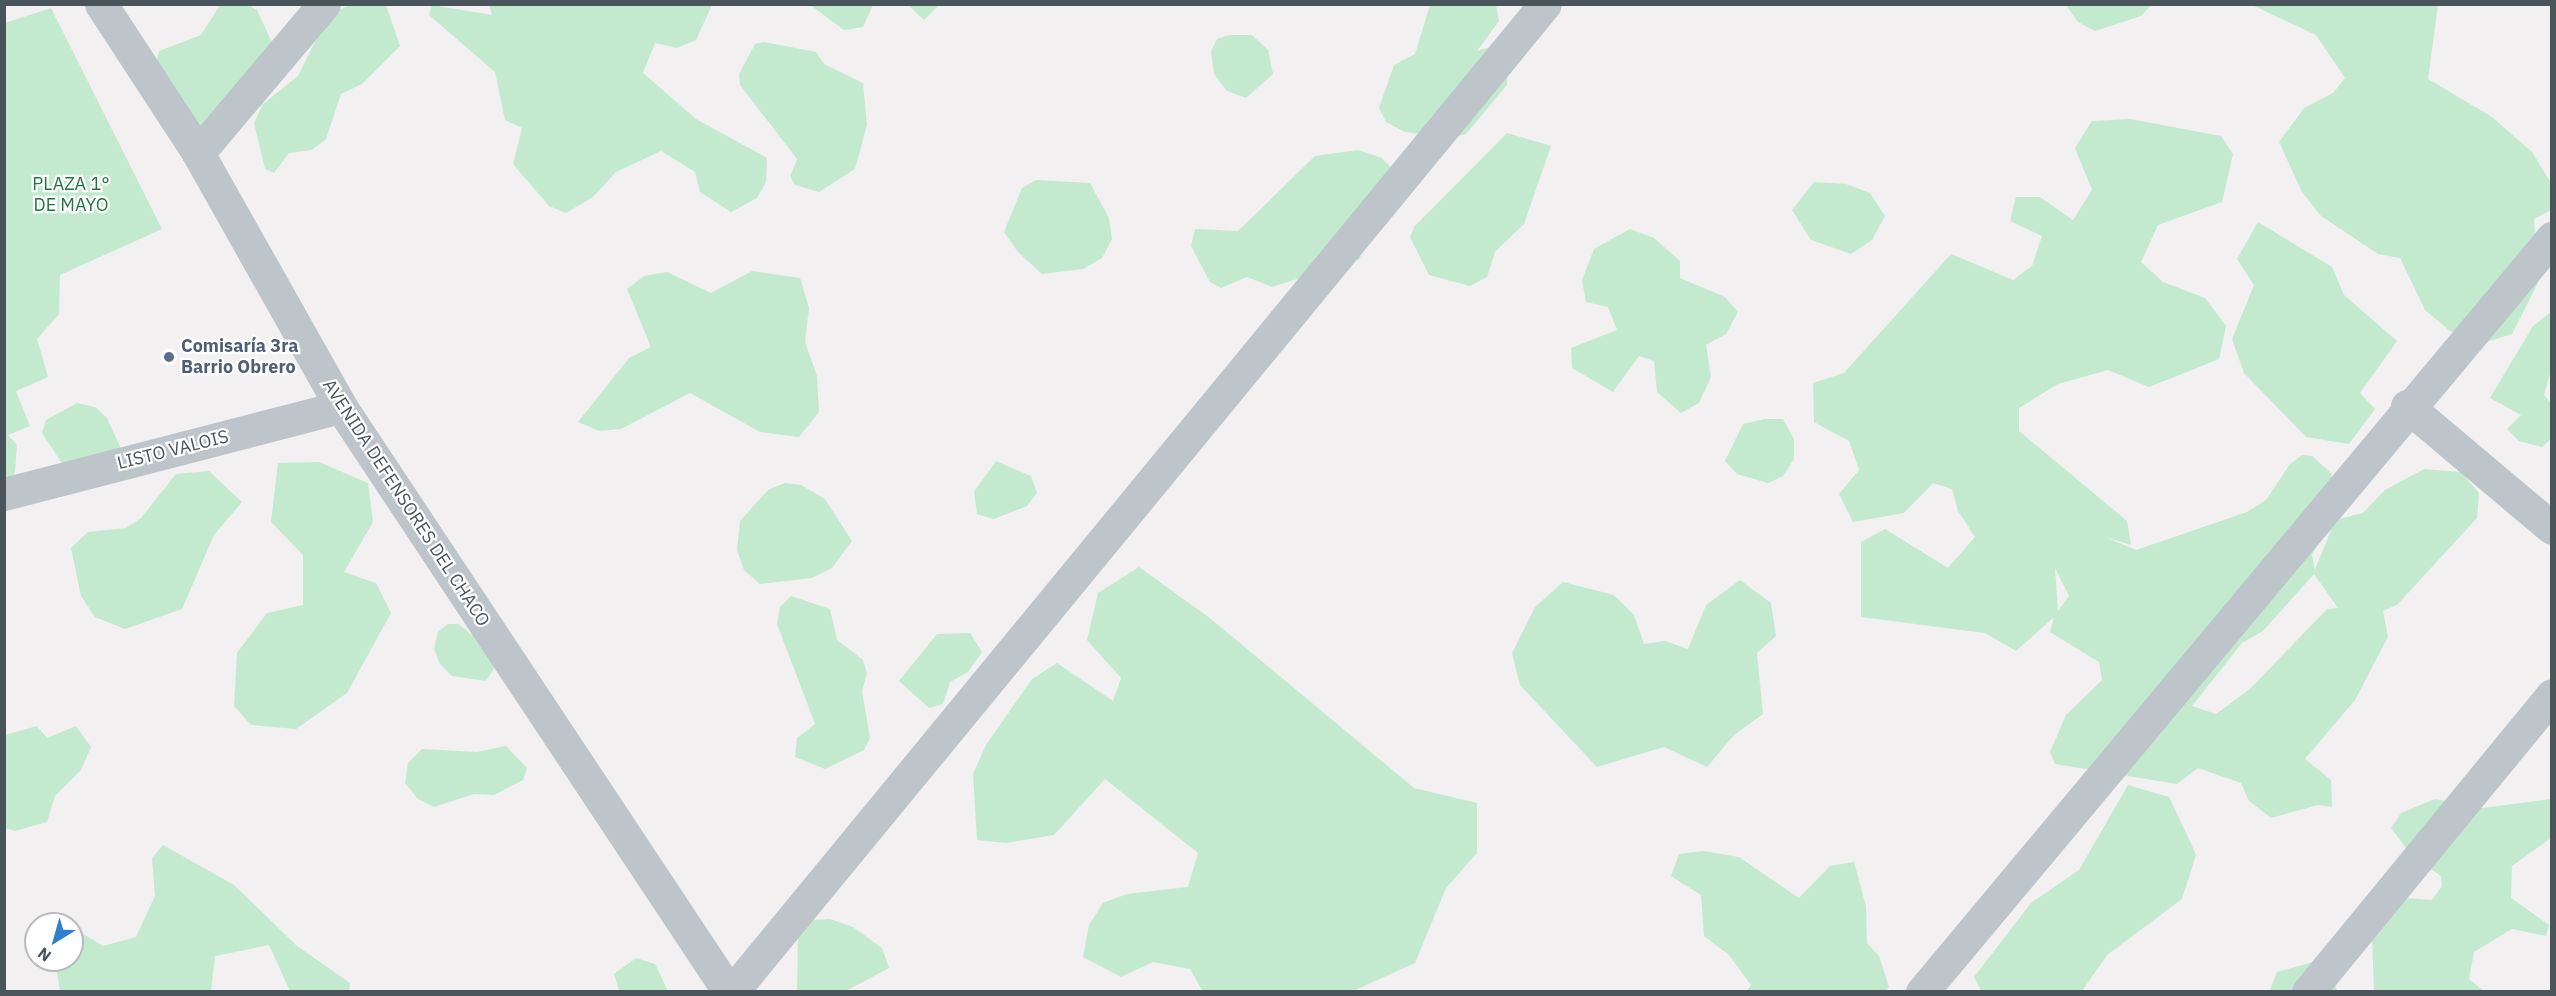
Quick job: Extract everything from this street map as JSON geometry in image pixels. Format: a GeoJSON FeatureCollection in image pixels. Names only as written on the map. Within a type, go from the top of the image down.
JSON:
{"type":"FeatureCollection","features":[{"type":"Feature","properties":{"kind":"street","name":"AVENIDA DEFENSORES DEL CHACO"},"geometry":{"type":"LineString","coordinates":[[101,4],[198,153],[341,407],[730,992]]}},
{"type":"Feature","properties":{"kind":"street"},"geometry":{"type":"LineString","coordinates":[[198,153],[324,4]]}},
{"type":"Feature","properties":{"kind":"street"},"geometry":{"type":"LineString","coordinates":[[730,992],[1545,4]]}},
{"type":"Feature","properties":{"kind":"street"},"geometry":{"type":"LineString","coordinates":[[1922,992],[2408,406],[2552,238]]}},
{"type":"Feature","properties":{"kind":"street"},"geometry":{"type":"LineString","coordinates":[[2408,406],[2552,528]]}},
{"type":"Feature","properties":{"kind":"street","name":"LISTO VALOIS"},"geometry":{"type":"LineString","coordinates":[[4,494],[341,407]]}},
{"type":"Feature","properties":{"kind":"street"},"geometry":{"type":"LineString","coordinates":[[2308,992],[2552,695]]}},
{"type":"Feature","properties":{"kind":"green space"},"geometry":{"type":"Polygon","coordinates":[[[809,4],[873,5],[863,27],[844,30],[809,4]]]}},
{"type":"Feature","properties":{"kind":"green space"},"geometry":{"type":"Polygon","coordinates":[[[220,5],[249,5],[257,10],[275,49],[199,131],[155,68],[159,51],[201,35],[220,5]]]}},
{"type":"Feature","properties":{"kind":"green space"},"geometry":{"type":"Polygon","coordinates":[[[349,5],[386,5],[400,46],[362,84],[341,94],[326,139],[312,150],[289,153],[274,173],[265,169],[254,123],[263,104],[298,76],[327,17],[349,5]]]}},
{"type":"Feature","properties":{"kind":"green space"},"geometry":{"type":"Polygon","coordinates":[[[432,5],[492,15],[489,5],[712,5],[696,40],[677,48],[655,43],[643,73],[696,119],[767,158],[766,182],[757,198],[731,212],[700,192],[695,172],[661,151],[616,172],[593,197],[566,213],[549,206],[513,164],[522,128],[505,120],[495,72],[429,15],[432,5]]]}},
{"type":"Feature","properties":{"kind":"green space"},"geometry":{"type":"Polygon","coordinates":[[[908,5],[939,5],[924,20],[908,5]]]}},
{"type":"Feature","properties":{"kind":"green space"},"geometry":{"type":"Polygon","coordinates":[[[1430,5],[1496,5],[1499,21],[1477,51],[1493,46],[1507,72],[1507,85],[1466,134],[1452,138],[1405,132],[1386,122],[1379,108],[1394,65],[1415,54],[1430,5]]]}},
{"type":"Feature","properties":{"kind":"green space"},"geometry":{"type":"Polygon","coordinates":[[[2066,5],[2151,5],[2141,16],[2095,31],[2078,22],[2066,5]]]}},
{"type":"Feature","properties":{"kind":"green space"},"geometry":{"type":"Polygon","coordinates":[[[2252,5],[2438,5],[2428,79],[2492,117],[2532,152],[2551,183],[2551,210],[2534,219],[2538,283],[2512,334],[2480,344],[2450,331],[2425,310],[2400,258],[2378,254],[2321,216],[2302,192],[2279,142],[2304,108],[2333,93],[2345,78],[2316,35],[2252,5]]]}},
{"type":"Feature","properties":{"kind":"green space","name":"PLAZA 1° DE MAYO"},"geometry":{"type":"Polygon","coordinates":[[[51,8],[162,229],[60,275],[59,314],[37,339],[48,377],[16,391],[30,426],[8,435],[17,445],[15,472],[5,490],[5,23],[51,8]]]}},
{"type":"Feature","properties":{"kind":"green space"},"geometry":{"type":"Polygon","coordinates":[[[1230,35],[1252,35],[1268,50],[1273,74],[1246,98],[1227,91],[1214,74],[1211,51],[1217,39],[1230,35]]]}},
{"type":"Feature","properties":{"kind":"green space"},"geometry":{"type":"Polygon","coordinates":[[[764,42],[816,52],[824,64],[863,83],[867,125],[855,169],[819,192],[795,185],[790,176],[797,159],[740,85],[739,74],[755,44],[764,42]]]}},
{"type":"Feature","properties":{"kind":"green space"},"geometry":{"type":"Polygon","coordinates":[[[2130,119],[2221,136],[2233,154],[2222,202],[2158,225],[2141,262],[2163,282],[2205,298],[2226,326],[2219,359],[2149,387],[2108,370],[2058,384],[2019,408],[2019,431],[2127,521],[2131,545],[2105,537],[2136,550],[2247,512],[2266,500],[2290,464],[2302,455],[2312,456],[2332,474],[2323,534],[2312,555],[2315,570],[2335,520],[2363,513],[2385,490],[2424,469],[2461,472],[2479,493],[2477,518],[2397,605],[2383,611],[2388,637],[2355,700],[2305,759],[2331,780],[2332,807],[2318,805],[2271,818],[2249,801],[2241,783],[2198,768],[2177,784],[2055,764],[2050,752],[2066,715],[2102,680],[2099,662],[2050,632],[2054,617],[2016,651],[1985,633],[1861,617],[1861,542],[1885,529],[1948,568],[1975,537],[1958,511],[1952,489],[1933,483],[1904,513],[1853,522],[1839,494],[1859,470],[1849,441],[1814,422],[1813,383],[1844,373],[1951,254],[2013,280],[2032,266],[2042,236],[2010,221],[2016,197],[2040,197],[2073,220],[2092,190],[2075,148],[2092,121],[2130,119]],[[2055,568],[2058,611],[2069,596],[2055,568]],[[2314,574],[2263,631],[2242,643],[2192,706],[2216,714],[2250,689],[2327,609],[2338,608],[2314,574]]]}},
{"type":"Feature","properties":{"kind":"green space"},"geometry":{"type":"Polygon","coordinates":[[[1507,133],[1551,146],[1524,224],[1495,252],[1487,277],[1470,286],[1429,275],[1410,237],[1414,227],[1507,133]]]}},
{"type":"Feature","properties":{"kind":"green space"},"geometry":{"type":"Polygon","coordinates":[[[1358,150],[1382,158],[1393,170],[1367,221],[1360,259],[1272,287],[1247,277],[1221,288],[1210,282],[1191,246],[1195,229],[1238,231],[1315,156],[1358,150]]]}},
{"type":"Feature","properties":{"kind":"green space"},"geometry":{"type":"Polygon","coordinates":[[[1036,180],[1090,183],[1109,218],[1112,239],[1102,258],[1083,269],[1042,274],[1018,252],[1004,232],[1022,188],[1036,180]]]}},
{"type":"Feature","properties":{"kind":"green space"},"geometry":{"type":"Polygon","coordinates":[[[1814,182],[1846,184],[1870,193],[1885,216],[1872,240],[1851,254],[1811,240],[1792,210],[1814,182]]]}},
{"type":"Feature","properties":{"kind":"green space"},"geometry":{"type":"Polygon","coordinates":[[[2258,222],[2332,267],[2344,295],[2397,341],[2360,393],[2375,409],[2349,444],[2306,437],[2244,373],[2232,339],[2254,285],[2237,259],[2258,222]]]}},
{"type":"Feature","properties":{"kind":"green space"},"geometry":{"type":"Polygon","coordinates":[[[1630,229],[1654,238],[1680,261],[1680,278],[1725,297],[1738,312],[1726,334],[1706,345],[1711,377],[1699,403],[1681,413],[1657,392],[1654,361],[1639,356],[1613,392],[1572,368],[1571,348],[1617,330],[1608,307],[1586,302],[1582,280],[1594,249],[1630,229]]]}},
{"type":"Feature","properties":{"kind":"green space"},"geometry":{"type":"Polygon","coordinates":[[[752,271],[800,278],[809,308],[805,342],[817,376],[819,412],[799,437],[760,432],[690,393],[621,429],[599,431],[578,422],[629,358],[651,347],[627,289],[644,276],[667,272],[711,293],[752,271]]]}},
{"type":"Feature","properties":{"kind":"green space"},"geometry":{"type":"Polygon","coordinates":[[[2551,312],[2551,370],[2544,395],[2551,403],[2551,439],[2542,447],[2519,441],[2507,429],[2521,415],[2490,398],[2533,326],[2551,312]]]}},
{"type":"Feature","properties":{"kind":"green space"},"geometry":{"type":"Polygon","coordinates":[[[77,403],[95,407],[107,418],[122,451],[65,468],[42,433],[46,420],[77,403]]]}},
{"type":"Feature","properties":{"kind":"green space"},"geometry":{"type":"Polygon","coordinates":[[[1765,419],[1783,419],[1794,439],[1794,459],[1783,476],[1768,483],[1737,474],[1725,461],[1743,424],[1765,419]]]}},
{"type":"Feature","properties":{"kind":"green space"},"geometry":{"type":"Polygon","coordinates":[[[996,461],[1031,476],[1037,493],[1027,506],[994,519],[977,514],[974,492],[996,461]]]}},
{"type":"Feature","properties":{"kind":"green space"},"geometry":{"type":"Polygon","coordinates":[[[319,462],[368,483],[373,522],[344,572],[376,583],[391,613],[347,693],[296,729],[251,725],[234,706],[237,653],[267,613],[303,605],[303,555],[271,522],[278,463],[319,462]]]}},
{"type":"Feature","properties":{"kind":"green space"},"geometry":{"type":"Polygon","coordinates":[[[209,471],[242,502],[214,535],[182,609],[125,629],[95,617],[81,596],[71,548],[88,532],[126,528],[141,518],[176,474],[209,471]]]}},
{"type":"Feature","properties":{"kind":"green space"},"geometry":{"type":"Polygon","coordinates":[[[785,483],[801,485],[825,499],[852,541],[832,568],[812,578],[760,584],[744,570],[737,550],[740,521],[768,490],[785,483]]]}},
{"type":"Feature","properties":{"kind":"green space"},"geometry":{"type":"Polygon","coordinates":[[[1139,567],[1211,619],[1414,788],[1477,803],[1477,853],[1446,888],[1415,963],[1353,991],[1203,992],[1190,969],[1153,962],[1121,977],[1083,957],[1089,925],[1103,903],[1127,894],[1188,887],[1198,853],[1105,779],[1054,835],[1006,843],[977,840],[973,774],[986,745],[1032,679],[1057,663],[1113,701],[1121,678],[1087,640],[1098,593],[1139,567]]]}},
{"type":"Feature","properties":{"kind":"green space"},"geometry":{"type":"Polygon","coordinates":[[[1740,580],[1771,603],[1776,636],[1757,653],[1763,714],[1734,735],[1707,767],[1664,747],[1597,767],[1520,685],[1512,653],[1535,607],[1563,582],[1614,595],[1634,615],[1644,644],[1665,641],[1688,649],[1706,605],[1740,580]]]}},
{"type":"Feature","properties":{"kind":"green space"},"geometry":{"type":"Polygon","coordinates":[[[791,596],[830,609],[837,640],[863,660],[867,673],[862,691],[870,738],[864,750],[825,769],[795,757],[797,738],[815,724],[777,624],[780,607],[791,596]]]}},
{"type":"Feature","properties":{"kind":"green space"},"geometry":{"type":"Polygon","coordinates":[[[448,624],[458,624],[480,641],[497,664],[486,681],[452,676],[440,664],[434,649],[438,632],[448,624]]]}},
{"type":"Feature","properties":{"kind":"green space"},"geometry":{"type":"Polygon","coordinates":[[[970,633],[982,652],[968,672],[950,682],[943,704],[929,708],[899,681],[937,634],[970,633]]]}},
{"type":"Feature","properties":{"kind":"green space"},"geometry":{"type":"Polygon","coordinates":[[[37,726],[47,738],[76,726],[91,747],[81,770],[55,796],[47,822],[15,831],[5,828],[5,735],[37,726]]]}},
{"type":"Feature","properties":{"kind":"green space"},"geometry":{"type":"Polygon","coordinates":[[[506,746],[527,768],[523,780],[494,795],[474,794],[434,807],[418,799],[405,783],[408,763],[422,749],[477,752],[506,746]]]}},
{"type":"Feature","properties":{"kind":"green space"},"geometry":{"type":"Polygon","coordinates":[[[2128,785],[2169,797],[2189,839],[2196,855],[2182,899],[2107,955],[2082,991],[1981,991],[1974,977],[2031,903],[2079,870],[2128,785]]]}},
{"type":"Feature","properties":{"kind":"green space"},"geometry":{"type":"Polygon","coordinates":[[[2435,799],[2483,808],[2551,799],[2551,838],[2512,866],[2511,898],[2549,925],[2546,936],[2512,929],[2474,952],[2469,979],[2484,991],[2374,991],[2372,938],[2394,897],[2432,900],[2442,886],[2441,876],[2413,857],[2391,828],[2401,813],[2435,799]]]}},
{"type":"Feature","properties":{"kind":"green space"},"geometry":{"type":"Polygon","coordinates":[[[163,845],[234,885],[297,946],[350,983],[349,991],[290,991],[269,945],[215,956],[211,991],[60,991],[57,972],[84,972],[84,934],[103,946],[136,937],[155,896],[152,858],[163,845]]]}},
{"type":"Feature","properties":{"kind":"green space"},"geometry":{"type":"Polygon","coordinates":[[[1703,851],[1739,857],[1799,898],[1830,866],[1854,862],[1866,906],[1867,943],[1879,956],[1889,987],[1885,992],[1747,991],[1751,985],[1729,955],[1704,936],[1701,895],[1671,876],[1679,854],[1703,851]]]}},
{"type":"Feature","properties":{"kind":"green space"},"geometry":{"type":"Polygon","coordinates":[[[830,919],[853,927],[882,948],[889,968],[846,991],[797,990],[798,936],[810,920],[830,919]]]}},
{"type":"Feature","properties":{"kind":"green space"},"geometry":{"type":"Polygon","coordinates":[[[636,958],[655,964],[668,991],[619,991],[614,974],[636,958]]]}},
{"type":"Feature","properties":{"kind":"green space"},"geometry":{"type":"Polygon","coordinates":[[[2313,962],[2333,975],[2337,991],[2269,992],[2277,972],[2313,962]]]}},
{"type":"Feature","properties":{"kind":"place","name":"Comisaría 3ra Barrio Obrero"},"geometry":{"type":"Point","coordinates":[169,357]}}]}
